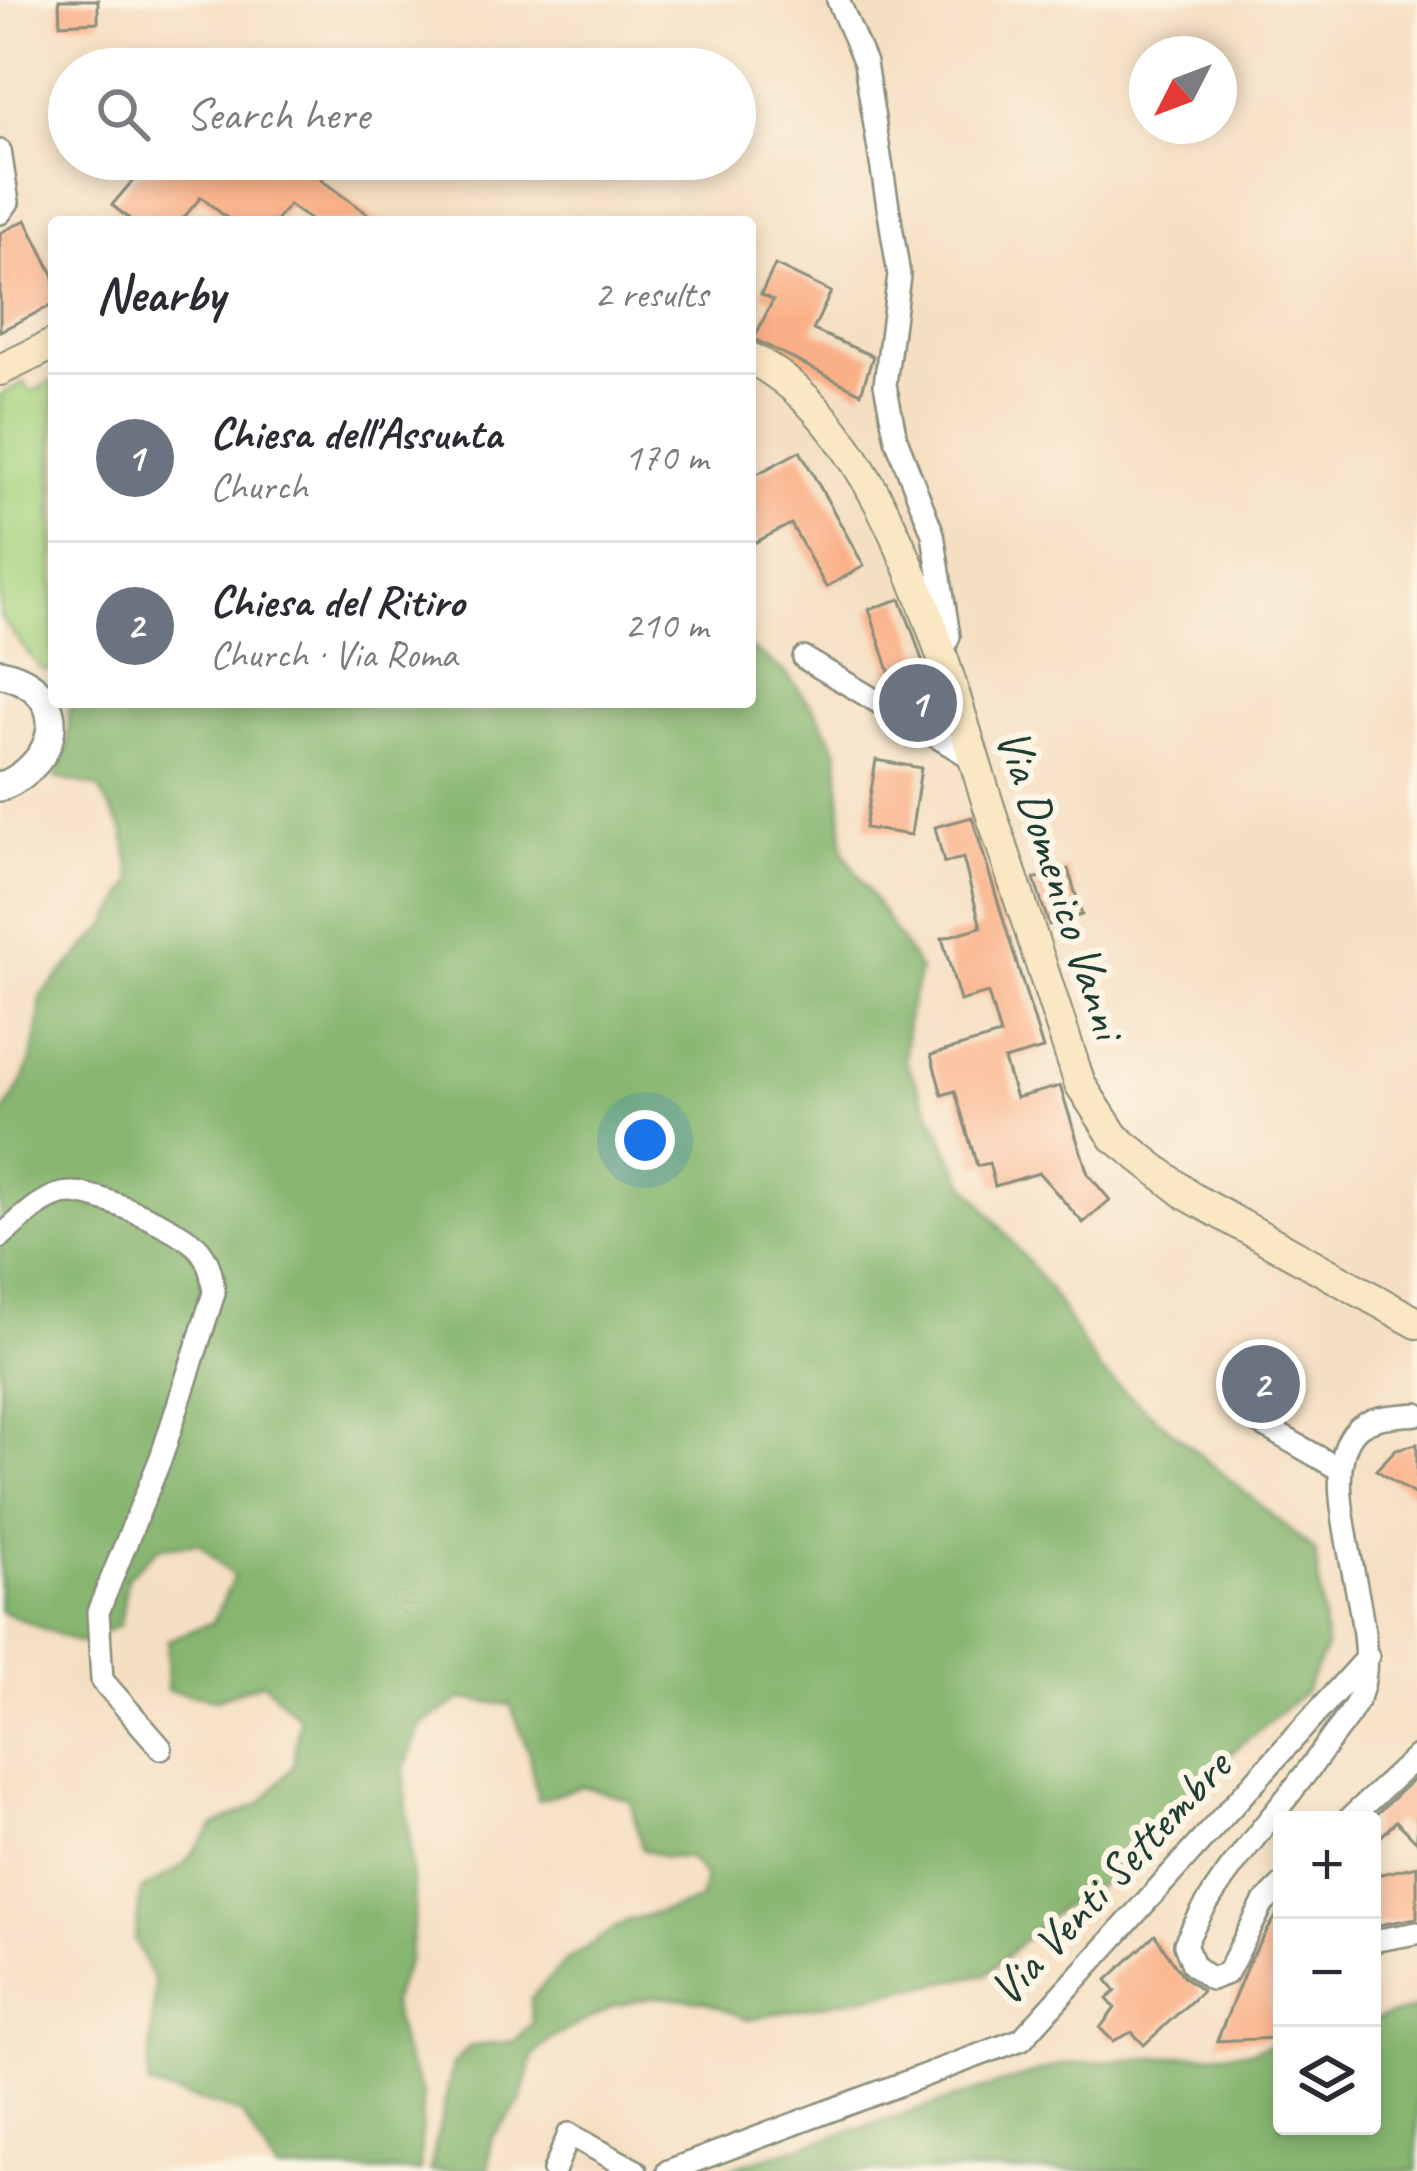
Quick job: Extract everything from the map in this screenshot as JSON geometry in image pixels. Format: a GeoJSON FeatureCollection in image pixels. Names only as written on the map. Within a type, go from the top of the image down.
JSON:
{"type":"FeatureCollection","features":[{"type":"Feature","properties":{"kind":"main road"},"geometry":{"type":"LineString","coordinates":[[0,370],[48,347]]}},
{"type":"Feature","properties":{"kind":"main road","name":"Via Domenico Vanni"},"geometry":{"type":"LineString","coordinates":[[756,361],[778,372],[839,438],[874,496],[940,658],[1080,1084],[1114,1137],[1190,1196],[1417,1324]]}},
{"type":"Feature","properties":{"kind":"street"},"geometry":{"type":"LineString","coordinates":[[838,0],[865,63],[884,165],[899,275],[885,384],[896,439],[933,534],[949,636],[940,658]]}},
{"type":"Feature","properties":{"kind":"street"},"geometry":{"type":"LineString","coordinates":[[0,151],[8,202],[0,212]]}},
{"type":"Feature","properties":{"kind":"street"},"geometry":{"type":"LineString","coordinates":[[804,658],[974,759]]}},
{"type":"Feature","properties":{"kind":"street"},"geometry":{"type":"LineString","coordinates":[[0,673],[24,678],[43,693],[51,717],[48,751],[23,778],[0,788]]}},
{"type":"Feature","properties":{"kind":"street"},"geometry":{"type":"LineString","coordinates":[[0,1237],[49,1198],[70,1193],[103,1199],[180,1234],[211,1268],[214,1292],[162,1454],[98,1612],[102,1680],[161,1748]]}},
{"type":"Feature","properties":{"kind":"street"},"geometry":{"type":"LineString","coordinates":[[1381,1304],[1417,1335]]}},
{"type":"Feature","properties":{"kind":"street"},"geometry":{"type":"LineString","coordinates":[[1280,1811],[1362,1693],[1368,1655],[1339,1469],[1355,1430],[1377,1418],[1417,1414]]}},
{"type":"Feature","properties":{"kind":"street"},"geometry":{"type":"LineString","coordinates":[[1247,1416],[1339,1469]]}},
{"type":"Feature","properties":{"kind":"street","name":"Via Venti Settembre"},"geometry":{"type":"LineString","coordinates":[[668,2171],[1022,2039],[1368,1655]]}},
{"type":"Feature","properties":{"kind":"street"},"geometry":{"type":"LineString","coordinates":[[1358,1811],[1417,1756]]}},
{"type":"Feature","properties":{"kind":"street"},"geometry":{"type":"LineString","coordinates":[[1273,1819],[1200,1910],[1185,1943],[1193,1965],[1211,1979],[1227,1972],[1273,1894]]}},
{"type":"Feature","properties":{"kind":"street"},"geometry":{"type":"LineString","coordinates":[[1381,1940],[1417,1933]]}},
{"type":"Feature","properties":{"kind":"street"},"geometry":{"type":"LineString","coordinates":[[554,2171],[569,2134],[636,2171]]}},
{"type":"Feature","properties":{"kind":"green space"},"geometry":{"type":"Polygon","coordinates":[[[24,382],[31,393],[48,383],[48,670],[41,669],[0,617],[0,396],[24,382]]]}},
{"type":"Feature","properties":{"kind":"green space"},"geometry":{"type":"Polygon","coordinates":[[[756,652],[785,672],[815,710],[838,752],[843,851],[920,971],[907,1017],[905,1061],[964,1181],[1049,1289],[1100,1371],[1315,1551],[1326,1648],[1304,1692],[1232,1752],[1138,1861],[1056,1911],[986,1974],[747,2019],[704,2001],[658,1996],[613,2006],[549,2040],[533,2056],[521,2102],[491,2139],[488,2171],[430,2171],[453,2065],[469,2047],[516,2041],[532,2023],[531,1998],[565,1962],[626,1921],[700,1901],[705,1877],[690,1858],[665,1857],[642,1849],[630,1800],[583,1786],[538,1800],[528,1750],[511,1705],[462,1699],[421,1725],[404,1770],[415,1910],[409,1958],[391,2002],[402,2049],[422,2093],[420,2171],[277,2171],[241,2113],[148,2086],[155,1983],[135,1940],[141,1891],[183,1865],[215,1825],[261,1803],[293,1766],[299,1718],[263,1682],[217,1699],[167,1690],[168,1640],[213,1622],[234,1577],[199,1543],[160,1547],[127,1577],[120,1625],[79,1643],[0,1611],[0,1117],[31,1060],[41,996],[109,923],[133,881],[124,832],[98,787],[56,778],[67,748],[70,708],[756,708],[756,652]]]}},
{"type":"Feature","properties":{"kind":"green space"},"geometry":{"type":"Polygon","coordinates":[[[1417,2008],[1417,2171],[722,2171],[1061,2065],[1251,2051],[1273,2044],[1273,2135],[1381,2135],[1381,2018],[1417,2008]]]}},
{"type":"Feature","properties":{"kind":"building"},"geometry":{"type":"Polygon","coordinates":[[[59,0],[98,0],[98,22],[60,24],[59,0]]]}},
{"type":"Feature","properties":{"kind":"building"},"geometry":{"type":"Polygon","coordinates":[[[133,180],[321,180],[371,216],[305,216],[289,205],[280,216],[225,216],[201,197],[185,216],[126,216],[112,205],[133,180]]]}},
{"type":"Feature","properties":{"kind":"building"},"geometry":{"type":"Polygon","coordinates":[[[26,220],[48,264],[48,307],[0,331],[0,233],[26,220]]]}},
{"type":"Feature","properties":{"kind":"building"},"geometry":{"type":"Polygon","coordinates":[[[775,265],[831,292],[813,330],[873,356],[861,393],[756,340],[773,300],[761,294],[775,265]]]}},
{"type":"Feature","properties":{"kind":"building"},"geometry":{"type":"Polygon","coordinates":[[[800,451],[864,566],[826,587],[791,524],[756,542],[756,475],[800,451]]]}},
{"type":"Feature","properties":{"kind":"building"},"geometry":{"type":"Polygon","coordinates":[[[900,599],[938,708],[923,711],[897,696],[869,609],[900,599]]]}},
{"type":"Feature","properties":{"kind":"building"},"geometry":{"type":"Polygon","coordinates":[[[876,760],[921,768],[911,835],[865,828],[876,760]]]}},
{"type":"Feature","properties":{"kind":"building"},"geometry":{"type":"Polygon","coordinates":[[[972,817],[1043,1049],[1004,1060],[1016,1098],[1060,1086],[1088,1174],[1110,1200],[1083,1223],[1039,1173],[995,1186],[989,1163],[977,1166],[955,1091],[942,1095],[931,1055],[1000,1035],[988,993],[960,1001],[942,938],[981,927],[963,858],[944,863],[935,827],[972,817]]]}},
{"type":"Feature","properties":{"kind":"building"},"geometry":{"type":"Polygon","coordinates":[[[1068,869],[1082,915],[1049,925],[1034,879],[1068,869]]]}},
{"type":"Feature","properties":{"kind":"building"},"geometry":{"type":"Polygon","coordinates":[[[1417,1444],[1417,1496],[1376,1470],[1396,1449],[1417,1444]]]}},
{"type":"Feature","properties":{"kind":"building"},"geometry":{"type":"Polygon","coordinates":[[[1417,1776],[1417,1842],[1396,1821],[1381,1837],[1380,1811],[1417,1776]]]}},
{"type":"Feature","properties":{"kind":"building"},"geometry":{"type":"Polygon","coordinates":[[[1417,1866],[1417,1918],[1381,1924],[1381,1874],[1417,1866]]]}},
{"type":"Feature","properties":{"kind":"building"},"geometry":{"type":"Polygon","coordinates":[[[1273,1921],[1273,2038],[1217,2041],[1248,1964],[1273,1921]]]}},
{"type":"Feature","properties":{"kind":"building"},"geometry":{"type":"Polygon","coordinates":[[[1155,1935],[1183,1976],[1202,1991],[1144,2045],[1132,2032],[1113,2041],[1100,2028],[1115,2008],[1107,1999],[1116,1991],[1107,1980],[1155,1935]]]}},
{"type":"Feature","properties":{"kind":"place","name":"Chiesa dell'Assunta"},"geometry":{"type":"Point","coordinates":[918,703]}},
{"type":"Feature","properties":{"kind":"place","name":"Chiesa del Ritiro"},"geometry":{"type":"Point","coordinates":[1261,1384]}}]}
